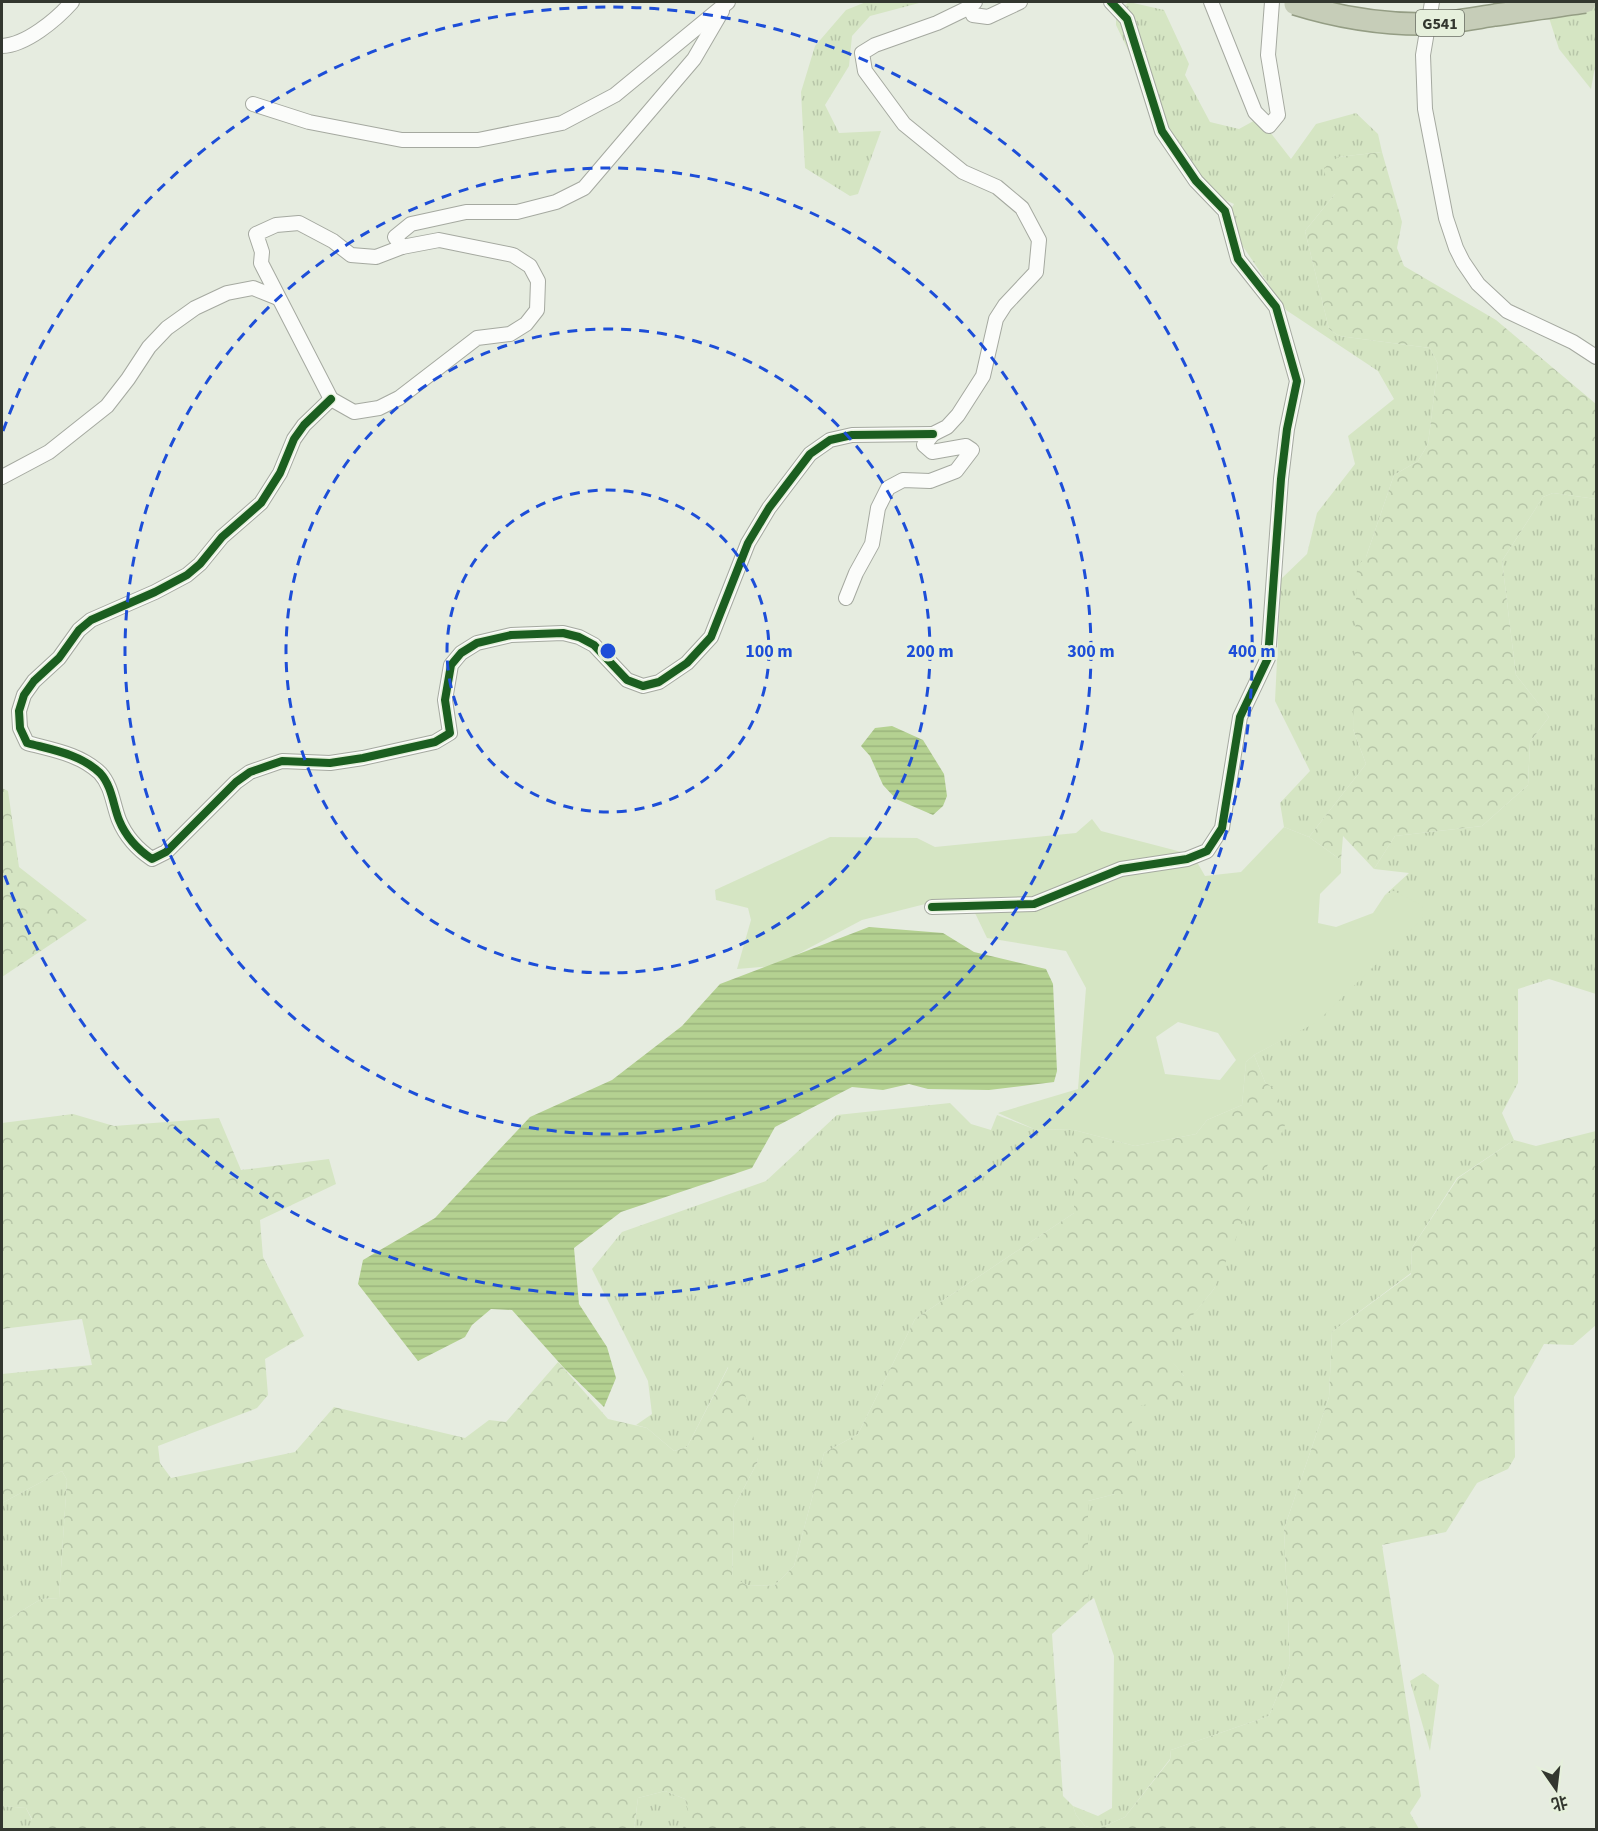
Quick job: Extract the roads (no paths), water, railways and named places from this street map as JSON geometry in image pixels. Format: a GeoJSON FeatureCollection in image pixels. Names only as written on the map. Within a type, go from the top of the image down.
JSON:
{"type":"FeatureCollection","features":[{"type":"Feature","properties":{"kind":"highway","name":"G541"},"geometry":{"type":"LineString","coordinates":[[1295,4],[1357,20],[1424,24],[1585,2]]}},
{"type":"Feature","properties":{"kind":"street"},"geometry":{"type":"LineString","coordinates":[[2,46],[15,45],[28,39],[72,2]]}},
{"type":"Feature","properties":{"kind":"street"},"geometry":{"type":"LineString","coordinates":[[846,598],[856,573],[872,544],[878,508],[888,488],[903,480],[930,482],[956,471],[972,450],[966,446],[932,452],[924,445],[933,434],[947,427],[958,415],[983,376],[996,319],[1036,272],[1039,240],[1022,208],[998,187],[963,172],[904,124],[865,70],[862,53],[875,45],[937,23],[972,4],[974,15],[988,17],[1020,2]]}},
{"type":"Feature","properties":{"kind":"street"},"geometry":{"type":"LineString","coordinates":[[932,907],[1034,904],[1121,869],[1187,859],[1207,851],[1222,828],[1240,717],[1268,658],[1281,479],[1287,429],[1297,381],[1276,307],[1238,259],[1224,211],[1196,181],[1162,131],[1127,19],[1111,2]]}},
{"type":"Feature","properties":{"kind":"street"},"geometry":{"type":"LineString","coordinates":[[1211,2],[1255,112],[1269,126],[1278,115],[1268,55],[1272,2]]}},
{"type":"Feature","properties":{"kind":"street"},"geometry":{"type":"LineString","coordinates":[[1432,2],[1423,55],[1425,109],[1446,218],[1456,248],[1470,273],[1487,294],[1507,311],[1573,342],[1596,357]]}},
{"type":"Feature","properties":{"kind":"street"},"geometry":{"type":"LineString","coordinates":[[252,104],[309,122],[402,140],[478,140],[562,123],[615,95],[728,3]]}},
{"type":"Feature","properties":{"kind":"street"},"geometry":{"type":"LineString","coordinates":[[402,247],[395,237],[411,224],[466,212],[517,212],[555,202],[584,188],[694,59],[728,3]]}},
{"type":"Feature","properties":{"kind":"street"},"geometry":{"type":"LineString","coordinates":[[299,223],[333,241],[351,255],[376,257],[402,247],[439,240],[513,255],[530,266],[538,281],[537,310],[526,324],[510,334],[477,338],[399,398],[379,408],[354,412],[331,399],[261,263],[262,252],[256,234],[276,225],[299,223]]}},
{"type":"Feature","properties":{"kind":"street"},"geometry":{"type":"LineString","coordinates":[[2,477],[49,453],[107,406],[149,347],[167,328],[195,308],[227,293],[253,288],[278,298]]}},
{"type":"Feature","properties":{"kind":"street"},"geometry":{"type":"LineString","coordinates":[[331,399],[304,425],[294,439],[280,473],[261,503],[222,537],[201,564],[187,575],[155,592],[91,620],[79,630],[59,658],[33,681],[24,695],[19,711],[20,728],[27,743],[75,756],[100,774],[109,787],[120,822],[128,836],[137,849],[152,859],[166,852],[236,782],[250,772],[282,761],[330,763],[363,758],[435,742],[450,733],[445,700],[451,665],[461,653],[477,643],[511,635],[563,633],[579,637],[594,645],[627,680],[643,686],[659,682],[687,663],[711,637],[748,543],[769,508],[810,454],[830,440],[852,435],[933,434]]}}]}
